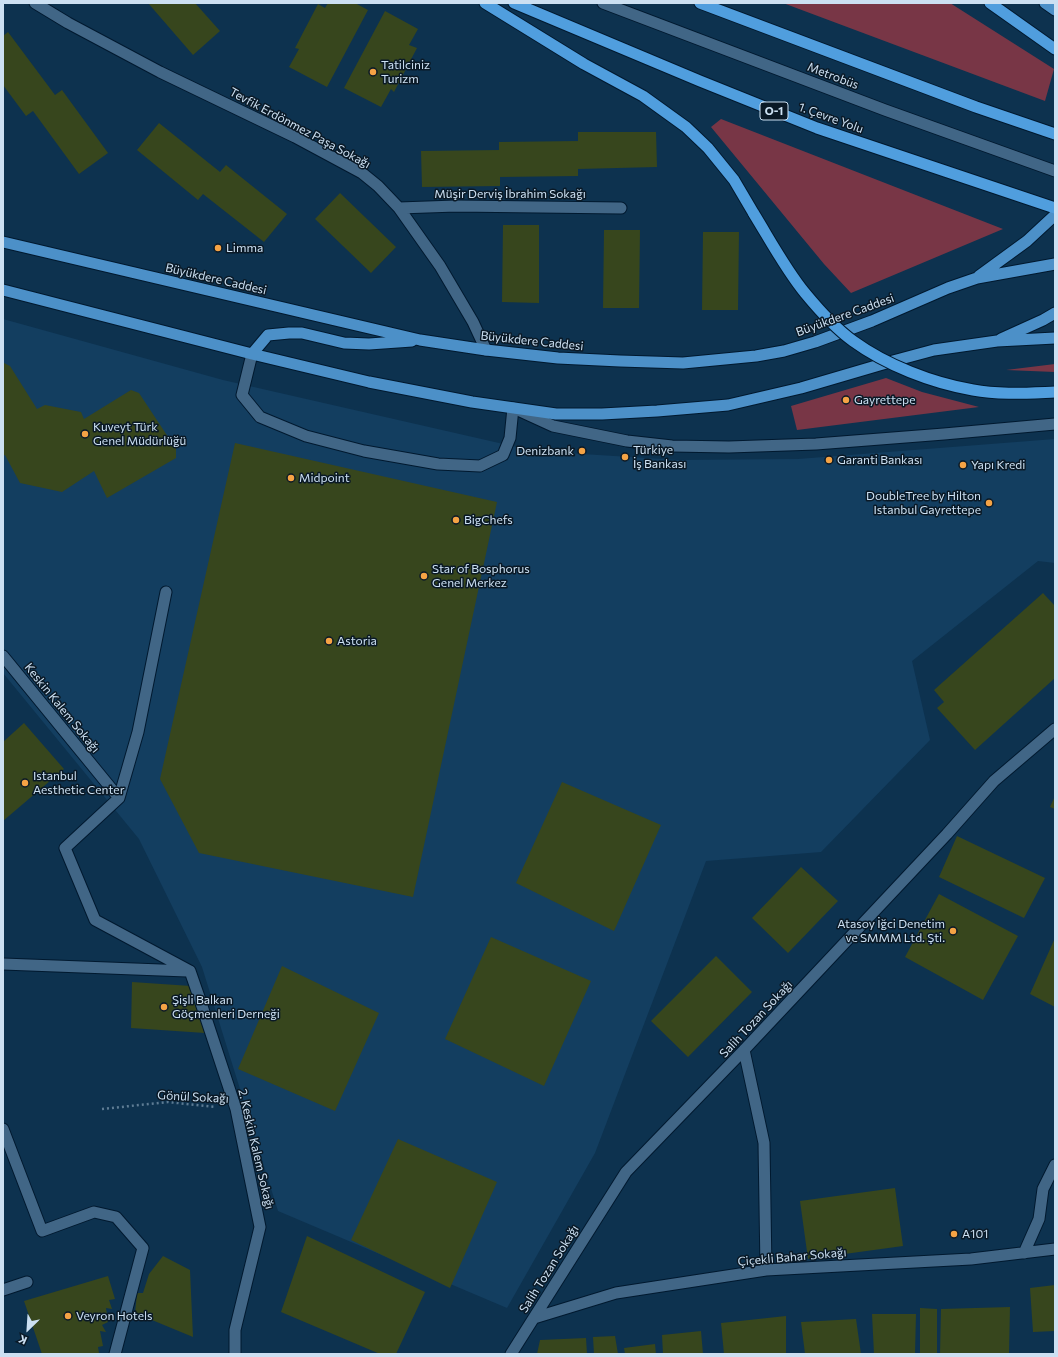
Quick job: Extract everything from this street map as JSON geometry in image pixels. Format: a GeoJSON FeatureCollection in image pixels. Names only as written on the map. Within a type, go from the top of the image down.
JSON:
{"type":"FeatureCollection","features":[{"type":"Feature","properties":{"kind":"highway"},"geometry":{"type":"LineString","coordinates":[[485,3],[584,64],[643,96],[686,127],[708,148],[734,180],[754,214],[805,292],[827,318],[852,340],[880,359],[942,383],[974,390],[1018,393],[1055,392]]}},
{"type":"Feature","properties":{"kind":"highway","name":"1. Çevre Yolu"},"geometry":{"type":"LineString","coordinates":[[514,3],[817,128],[1055,208]]}},
{"type":"Feature","properties":{"kind":"highway"},"geometry":{"type":"LineString","coordinates":[[700,3],[976,107],[1055,134]]}},
{"type":"Feature","properties":{"kind":"highway"},"geometry":{"type":"LineString","coordinates":[[990,3],[1055,49]]}},
{"type":"Feature","properties":{"kind":"main road"},"geometry":{"type":"LineString","coordinates":[[1045,3],[1055,10]]}},
{"type":"Feature","properties":{"kind":"main road"},"geometry":{"type":"LineString","coordinates":[[977,278],[1026,241],[1055,215]]}},
{"type":"Feature","properties":{"kind":"main road","name":"Büyükdere Caddesi"},"geometry":{"type":"LineString","coordinates":[[3,242],[420,340],[486,350],[558,358],[620,362],[683,363],[756,356],[784,351],[815,342],[948,288],[977,278],[1055,264]]}},
{"type":"Feature","properties":{"kind":"main road"},"geometry":{"type":"LineString","coordinates":[[3,290],[252,354],[369,382],[472,402],[556,414],[602,414],[728,405],[801,388],[934,350],[997,341],[1055,338]]}},
{"type":"Feature","properties":{"kind":"main road"},"geometry":{"type":"LineString","coordinates":[[997,341],[1055,313]]}},
{"type":"Feature","properties":{"kind":"main road"},"geometry":{"type":"LineString","coordinates":[[252,354],[268,335],[289,333],[302,333],[344,343],[369,344],[420,340]]}},
{"type":"Feature","properties":{"kind":"street","name":"Tevfik Erdönmez Paşa Sokağı"},"geometry":{"type":"LineString","coordinates":[[35,3],[68,23],[160,72],[295,137],[362,173],[378,186],[399,208],[440,266],[473,322],[486,350]]}},
{"type":"Feature","properties":{"kind":"street","name":"Metrobüs"},"geometry":{"type":"LineString","coordinates":[[603,3],[885,110],[1055,171]]}},
{"type":"Feature","properties":{"kind":"street","name":"Müşir Derviş İbrahim Sokağı"},"geometry":{"type":"LineString","coordinates":[[399,208],[456,206],[621,208]]}},
{"type":"Feature","properties":{"kind":"street"},"geometry":{"type":"LineString","coordinates":[[252,354],[242,395],[260,417],[306,436],[364,451],[438,464],[480,466],[503,455],[510,438],[513,408],[553,426],[626,441],[672,446],[729,447],[816,444],[1055,424]]}},
{"type":"Feature","properties":{"kind":"street"},"geometry":{"type":"LineString","coordinates":[[166,592],[138,732],[119,798],[64,848],[95,920],[190,971]]}},
{"type":"Feature","properties":{"kind":"street","name":"Keskin Kalem Sokağı"},"geometry":{"type":"LineString","coordinates":[[3,656],[119,798]]}},
{"type":"Feature","properties":{"kind":"street","name":"Salih Tozan Sokağı"},"geometry":{"type":"LineString","coordinates":[[511,1354],[626,1172],[744,1050],[941,840],[994,781],[1055,728]]}},
{"type":"Feature","properties":{"kind":"street"},"geometry":{"type":"LineString","coordinates":[[3,964],[190,971]]}},
{"type":"Feature","properties":{"kind":"street","name":"2. Keskin Kalem Sokağı"},"geometry":{"type":"LineString","coordinates":[[190,971],[236,1109],[260,1227],[235,1330],[235,1354]]}},
{"type":"Feature","properties":{"kind":"street"},"geometry":{"type":"LineString","coordinates":[[744,1050],[764,1143],[766,1270]]}},
{"type":"Feature","properties":{"kind":"street"},"geometry":{"type":"LineString","coordinates":[[3,1129],[42,1231],[94,1212],[116,1217],[143,1248],[115,1354]]}},
{"type":"Feature","properties":{"kind":"street"},"geometry":{"type":"LineString","coordinates":[[1024,1252],[1039,1219],[1043,1189],[1055,1165]]}},
{"type":"Feature","properties":{"kind":"street","name":"Çiçekli Bahar Sokağı"},"geometry":{"type":"LineString","coordinates":[[534,1318],[616,1293],[766,1270],[971,1259],[1055,1249]]}},
{"type":"Feature","properties":{"kind":"street"},"geometry":{"type":"LineString","coordinates":[[3,1290],[27,1282]]}},
{"type":"Feature","properties":{"kind":"path","name":"Gönül Sokağı"},"geometry":{"type":"LineString","coordinates":[[102,1109],[168,1102],[236,1109]]}},
{"type":"Feature","properties":{"kind":"shaded area"},"geometry":{"type":"Polygon","coordinates":[[[783,3],[950,3],[1054,69],[1045,101],[783,3]]]}},
{"type":"Feature","properties":{"kind":"shaded area"},"geometry":{"type":"Polygon","coordinates":[[[721,119],[1003,229],[851,293],[824,264],[711,127],[721,119]]]}},
{"type":"Feature","properties":{"kind":"shaded area"},"geometry":{"type":"Polygon","coordinates":[[[3,319],[223,380],[534,451],[678,460],[798,459],[1055,439],[1055,563],[1038,561],[912,661],[930,740],[821,852],[706,861],[595,1153],[507,1308],[278,1211],[202,967],[139,839],[3,673],[3,319]]]}},
{"type":"Feature","properties":{"kind":"shaded area"},"geometry":{"type":"Polygon","coordinates":[[[1055,364],[1055,372],[1006,370],[1055,364]]]}},
{"type":"Feature","properties":{"kind":"shaded area"},"geometry":{"type":"Polygon","coordinates":[[[886,378],[922,392],[979,407],[797,430],[791,406],[886,378]]]}},
{"type":"Feature","properties":{"kind":"building"},"geometry":{"type":"Polygon","coordinates":[[[148,3],[195,3],[220,31],[193,55],[148,3]]]}},
{"type":"Feature","properties":{"kind":"building"},"geometry":{"type":"Polygon","coordinates":[[[328,3],[355,3],[368,10],[327,87],[289,67],[299,49],[295,48],[318,4],[325,8],[328,3]]]}},
{"type":"Feature","properties":{"kind":"building"},"geometry":{"type":"Polygon","coordinates":[[[385,11],[418,29],[409,45],[417,48],[394,92],[391,89],[381,107],[344,88],[385,11]]]}},
{"type":"Feature","properties":{"kind":"building"},"geometry":{"type":"Polygon","coordinates":[[[8,32],[55,95],[62,90],[108,153],[79,174],[33,111],[26,116],[3,85],[3,36],[8,32]]]}},
{"type":"Feature","properties":{"kind":"building"},"geometry":{"type":"Polygon","coordinates":[[[159,123],[220,172],[226,165],[287,214],[264,242],[203,194],[198,200],[137,150],[159,123]]]}},
{"type":"Feature","properties":{"kind":"building"},"geometry":{"type":"Polygon","coordinates":[[[578,132],[656,132],[657,167],[578,169],[578,176],[500,177],[500,186],[422,187],[421,151],[499,150],[499,142],[578,141],[578,132]]]}},
{"type":"Feature","properties":{"kind":"building"},"geometry":{"type":"Polygon","coordinates":[[[340,193],[396,247],[371,273],[315,219],[340,193]]]}},
{"type":"Feature","properties":{"kind":"building"},"geometry":{"type":"Polygon","coordinates":[[[503,225],[539,225],[539,303],[502,302],[503,225]]]}},
{"type":"Feature","properties":{"kind":"building"},"geometry":{"type":"Polygon","coordinates":[[[604,230],[640,230],[639,308],[603,308],[604,230]]]}},
{"type":"Feature","properties":{"kind":"building"},"geometry":{"type":"Polygon","coordinates":[[[703,232],[739,232],[738,310],[702,310],[703,232]]]}},
{"type":"Feature","properties":{"kind":"building","name":"Kuveyt Türk Genel Müdürlüğü"},"geometry":{"type":"Polygon","coordinates":[[[4,363],[10,366],[37,409],[45,405],[81,412],[84,419],[131,390],[139,393],[176,449],[176,458],[107,498],[94,471],[62,492],[20,483],[5,455],[3,456],[4,363]]]}},
{"type":"Feature","properties":{"kind":"building","name":"Astoria"},"geometry":{"type":"Polygon","coordinates":[[[235,443],[497,502],[413,897],[199,853],[160,779],[235,443]]]}},
{"type":"Feature","properties":{"kind":"building"},"geometry":{"type":"Polygon","coordinates":[[[1043,593],[1055,606],[1055,678],[975,750],[937,708],[944,702],[934,690],[1043,593]]]}},
{"type":"Feature","properties":{"kind":"building","name":"Istanbul Aesthetic Center"},"geometry":{"type":"Polygon","coordinates":[[[24,723],[64,769],[3,821],[3,742],[24,723]]]}},
{"type":"Feature","properties":{"kind":"building"},"geometry":{"type":"Polygon","coordinates":[[[562,782],[661,825],[614,931],[516,883],[562,782]]]}},
{"type":"Feature","properties":{"kind":"building"},"geometry":{"type":"Polygon","coordinates":[[[1055,796],[1055,809],[1050,807],[1055,796]]]}},
{"type":"Feature","properties":{"kind":"building"},"geometry":{"type":"Polygon","coordinates":[[[957,836],[1045,878],[1024,918],[939,877],[957,836]]]}},
{"type":"Feature","properties":{"kind":"building"},"geometry":{"type":"Polygon","coordinates":[[[801,867],[838,901],[788,953],[752,918],[801,867]]]}},
{"type":"Feature","properties":{"kind":"building"},"geometry":{"type":"Polygon","coordinates":[[[939,894],[1018,936],[983,1000],[905,957],[939,894]]]}},
{"type":"Feature","properties":{"kind":"building"},"geometry":{"type":"Polygon","coordinates":[[[491,937],[591,981],[544,1086],[445,1039],[491,937]]]}},
{"type":"Feature","properties":{"kind":"building"},"geometry":{"type":"Polygon","coordinates":[[[1055,938],[1055,1007],[1030,994],[1055,938]]]}},
{"type":"Feature","properties":{"kind":"building"},"geometry":{"type":"Polygon","coordinates":[[[716,956],[752,992],[688,1057],[651,1021],[716,956]]]}},
{"type":"Feature","properties":{"kind":"building"},"geometry":{"type":"Polygon","coordinates":[[[282,966],[379,1013],[335,1111],[238,1069],[282,966]]]}},
{"type":"Feature","properties":{"kind":"building","name":"Şişli Balkan Göçmenleri Derneği"},"geometry":{"type":"Polygon","coordinates":[[[132,982],[191,986],[205,1033],[131,1028],[132,982]]]}},
{"type":"Feature","properties":{"kind":"building"},"geometry":{"type":"Polygon","coordinates":[[[398,1139],[497,1182],[450,1288],[351,1240],[398,1139]]]}},
{"type":"Feature","properties":{"kind":"building"},"geometry":{"type":"Polygon","coordinates":[[[895,1188],[903,1246],[808,1259],[800,1201],[895,1188]]]}},
{"type":"Feature","properties":{"kind":"building"},"geometry":{"type":"Polygon","coordinates":[[[307,1236],[425,1292],[396,1354],[380,1354],[281,1312],[307,1236]]]}},
{"type":"Feature","properties":{"kind":"building"},"geometry":{"type":"Polygon","coordinates":[[[163,1256],[190,1270],[193,1337],[135,1313],[137,1293],[143,1293],[149,1274],[163,1256]]]}},
{"type":"Feature","properties":{"kind":"building","name":"Veyron Hotels"},"geometry":{"type":"Polygon","coordinates":[[[108,1276],[115,1299],[109,1300],[112,1309],[106,1308],[108,1322],[102,1325],[106,1332],[100,1331],[103,1346],[98,1347],[99,1353],[42,1354],[24,1301],[108,1276]]]}},
{"type":"Feature","properties":{"kind":"building"},"geometry":{"type":"Polygon","coordinates":[[[1055,1285],[1055,1331],[1033,1332],[1030,1288],[1055,1285]]]}},
{"type":"Feature","properties":{"kind":"building"},"geometry":{"type":"Polygon","coordinates":[[[1010,1307],[1009,1354],[940,1354],[941,1309],[1010,1307]]]}},
{"type":"Feature","properties":{"kind":"building"},"geometry":{"type":"Polygon","coordinates":[[[920,1308],[937,1309],[937,1354],[920,1354],[920,1308]]]}},
{"type":"Feature","properties":{"kind":"building"},"geometry":{"type":"Polygon","coordinates":[[[872,1314],[916,1314],[915,1354],[874,1354],[872,1314]]]}},
{"type":"Feature","properties":{"kind":"building"},"geometry":{"type":"Polygon","coordinates":[[[786,1316],[786,1354],[724,1354],[721,1323],[786,1316]]]}},
{"type":"Feature","properties":{"kind":"building"},"geometry":{"type":"Polygon","coordinates":[[[856,1319],[861,1354],[805,1354],[801,1322],[856,1319]]]}},
{"type":"Feature","properties":{"kind":"building"},"geometry":{"type":"Polygon","coordinates":[[[701,1331],[703,1354],[663,1354],[662,1335],[701,1331]]]}},
{"type":"Feature","properties":{"kind":"building"},"geometry":{"type":"Polygon","coordinates":[[[615,1336],[618,1354],[594,1354],[593,1337],[615,1336]]]}},
{"type":"Feature","properties":{"kind":"building"},"geometry":{"type":"Polygon","coordinates":[[[586,1338],[587,1354],[537,1354],[540,1340],[586,1338]]]}},
{"type":"Feature","properties":{"kind":"building"},"geometry":{"type":"Polygon","coordinates":[[[655,1344],[656,1354],[625,1354],[624,1348],[655,1344]]]}},
{"type":"Feature","properties":{"kind":"place","name":"Tatilciniz Turizm"},"geometry":{"type":"Point","coordinates":[373,72]}},
{"type":"Feature","properties":{"kind":"place","name":"Limma"},"geometry":{"type":"Point","coordinates":[218,248]}},
{"type":"Feature","properties":{"kind":"place","name":"Gayrettepe"},"geometry":{"type":"Point","coordinates":[846,400]}},
{"type":"Feature","properties":{"kind":"place","name":"Kuveyt Türk Genel Müdürlüğü"},"geometry":{"type":"Point","coordinates":[85,434]}},
{"type":"Feature","properties":{"kind":"place","name":"Denizbank"},"geometry":{"type":"Point","coordinates":[582,451]}},
{"type":"Feature","properties":{"kind":"place","name":"Türkiye İş Bankası"},"geometry":{"type":"Point","coordinates":[625,457]}},
{"type":"Feature","properties":{"kind":"place","name":"Garanti Bankası"},"geometry":{"type":"Point","coordinates":[829,460]}},
{"type":"Feature","properties":{"kind":"place","name":"Yapı Kredi"},"geometry":{"type":"Point","coordinates":[963,465]}},
{"type":"Feature","properties":{"kind":"place","name":"Midpoint"},"geometry":{"type":"Point","coordinates":[291,478]}},
{"type":"Feature","properties":{"kind":"place","name":"DoubleTree by Hilton Istanbul Gayrettepe"},"geometry":{"type":"Point","coordinates":[989,503]}},
{"type":"Feature","properties":{"kind":"place","name":"BigChefs"},"geometry":{"type":"Point","coordinates":[456,520]}},
{"type":"Feature","properties":{"kind":"place","name":"Star of Bosphorus Genel Merkez"},"geometry":{"type":"Point","coordinates":[424,576]}},
{"type":"Feature","properties":{"kind":"place","name":"Astoria"},"geometry":{"type":"Point","coordinates":[329,641]}},
{"type":"Feature","properties":{"kind":"place","name":"Istanbul Aesthetic Center"},"geometry":{"type":"Point","coordinates":[25,783]}},
{"type":"Feature","properties":{"kind":"place","name":"Atasoy İğci Denetim ve SMMM Ltd. Şti."},"geometry":{"type":"Point","coordinates":[953,931]}},
{"type":"Feature","properties":{"kind":"place","name":"Şişli Balkan Göçmenleri Derneği"},"geometry":{"type":"Point","coordinates":[164,1007]}},
{"type":"Feature","properties":{"kind":"place","name":"A101"},"geometry":{"type":"Point","coordinates":[954,1234]}},
{"type":"Feature","properties":{"kind":"place","name":"Veyron Hotels"},"geometry":{"type":"Point","coordinates":[68,1316]}}]}
